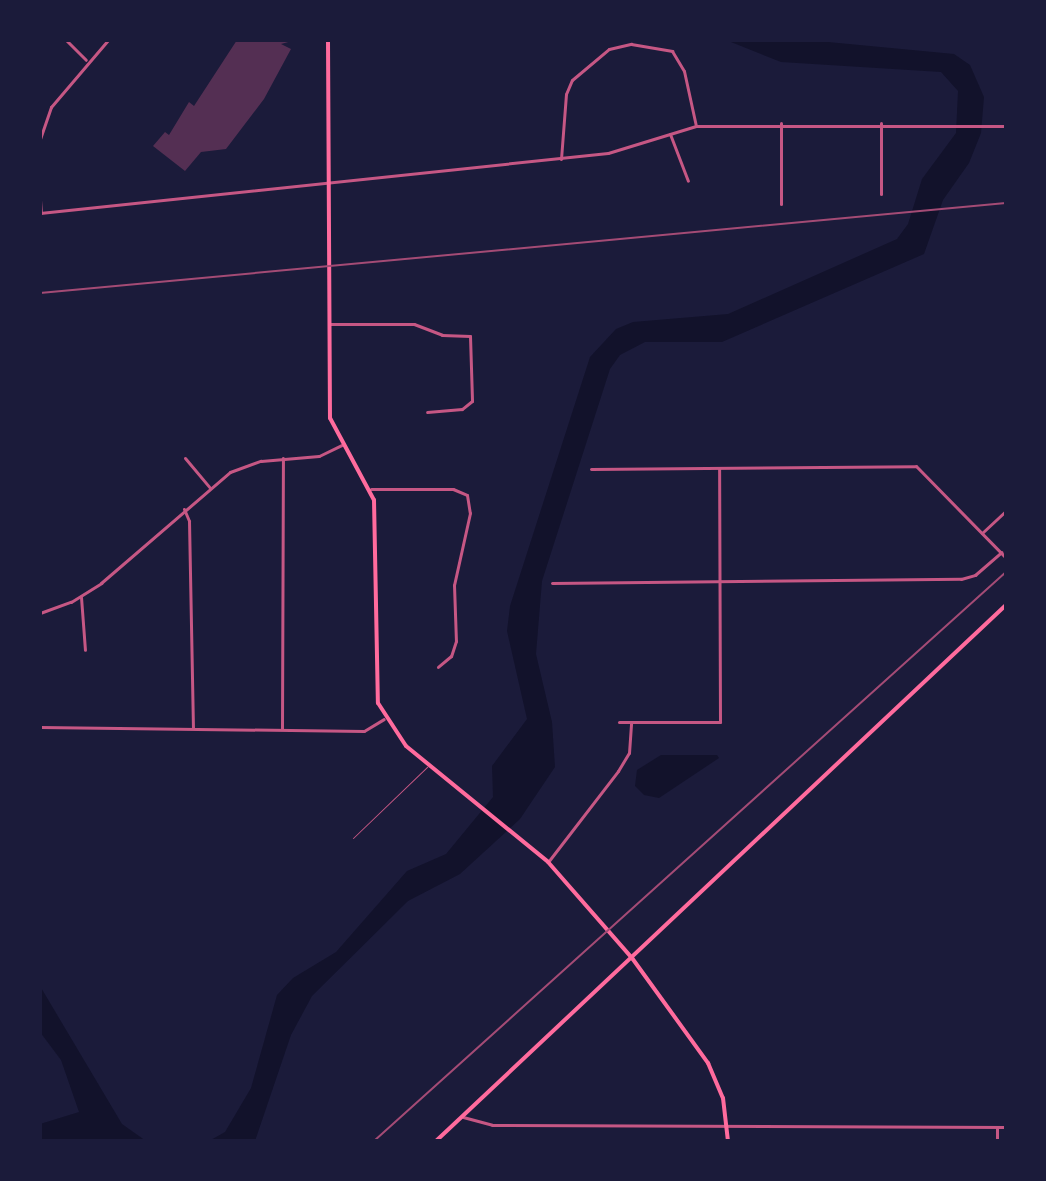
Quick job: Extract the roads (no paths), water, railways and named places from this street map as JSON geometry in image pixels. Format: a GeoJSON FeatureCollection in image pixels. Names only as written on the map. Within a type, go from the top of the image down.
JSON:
{"type":"FeatureCollection","features":[{"type":"Feature","properties":{"kind":"main road"},"geometry":{"type":"LineString","coordinates":[[328,40],[330,418],[342,445],[371,489],[376,513],[375,676],[384,719],[427,767],[548,862],[632,958],[708,1063],[723,1098],[728,1141]]}},
{"type":"Feature","properties":{"kind":"main road"},"geometry":{"type":"LineString","coordinates":[[436,1141],[1006,605]]}},
{"type":"Feature","properties":{"kind":"street"},"geometry":{"type":"LineString","coordinates":[[66,40],[87,61]]}},
{"type":"Feature","properties":{"kind":"street"},"geometry":{"type":"LineString","coordinates":[[40,139],[41,129],[87,61],[108,40]]}},
{"type":"Feature","properties":{"kind":"street"},"geometry":{"type":"LineString","coordinates":[[561,159],[566,94],[572,80],[609,49],[631,44],[672,51],[684,71],[696,126]]}},
{"type":"Feature","properties":{"kind":"street"},"geometry":{"type":"LineString","coordinates":[[781,123],[781,204]]}},
{"type":"Feature","properties":{"kind":"street"},"geometry":{"type":"LineString","coordinates":[[881,123],[881,194]]}},
{"type":"Feature","properties":{"kind":"street"},"geometry":{"type":"LineString","coordinates":[[40,200],[41,213],[561,159],[608,153],[696,126],[992,123],[1006,126]]}},
{"type":"Feature","properties":{"kind":"street"},"geometry":{"type":"LineString","coordinates":[[670,134],[688,181]]}},
{"type":"Feature","properties":{"kind":"street"},"geometry":{"type":"LineString","coordinates":[[329,324],[414,324],[442,335],[470,336],[469,406],[427,412]]}},
{"type":"Feature","properties":{"kind":"street"},"geometry":{"type":"LineString","coordinates":[[40,613],[81,597],[230,472],[283,458],[319,456],[342,445]]}},
{"type":"Feature","properties":{"kind":"street"},"geometry":{"type":"LineString","coordinates":[[185,458],[209,487]]}},
{"type":"Feature","properties":{"kind":"street"},"geometry":{"type":"LineString","coordinates":[[282,729],[283,458]]}},
{"type":"Feature","properties":{"kind":"street"},"geometry":{"type":"LineString","coordinates":[[591,469],[916,466],[1006,558]]}},
{"type":"Feature","properties":{"kind":"street"},"geometry":{"type":"LineString","coordinates":[[619,722],[720,722],[719,468]]}},
{"type":"Feature","properties":{"kind":"street"},"geometry":{"type":"LineString","coordinates":[[371,489],[453,489],[467,495],[470,513],[454,585],[456,641],[451,656],[438,667]]}},
{"type":"Feature","properties":{"kind":"street"},"geometry":{"type":"LineString","coordinates":[[184,509],[189,521],[193,728]]}},
{"type":"Feature","properties":{"kind":"street"},"geometry":{"type":"LineString","coordinates":[[982,533],[1006,511]]}},
{"type":"Feature","properties":{"kind":"street"},"geometry":{"type":"LineString","coordinates":[[552,583],[970,578],[1001,552]]}},
{"type":"Feature","properties":{"kind":"street"},"geometry":{"type":"LineString","coordinates":[[81,597],[85,650]]}},
{"type":"Feature","properties":{"kind":"street"},"geometry":{"type":"LineString","coordinates":[[40,727],[364,731],[384,719]]}},
{"type":"Feature","properties":{"kind":"street"},"geometry":{"type":"LineString","coordinates":[[548,862],[629,753],[631,722]]}},
{"type":"Feature","properties":{"kind":"street"},"geometry":{"type":"LineString","coordinates":[[462,1117],[482,1124],[727,1128],[1006,1127]]}},
{"type":"Feature","properties":{"kind":"street"},"geometry":{"type":"LineString","coordinates":[[997,1127],[997,1141]]}},
{"type":"Feature","properties":{"kind":"lane"},"geometry":{"type":"LineString","coordinates":[[353,838],[427,767]]}},
{"type":"Feature","properties":{"kind":"railway"},"geometry":{"type":"LineString","coordinates":[[40,293],[1006,203]]}},
{"type":"Feature","properties":{"kind":"railway"},"geometry":{"type":"LineString","coordinates":[[374,1141],[1006,572]]}}]}
